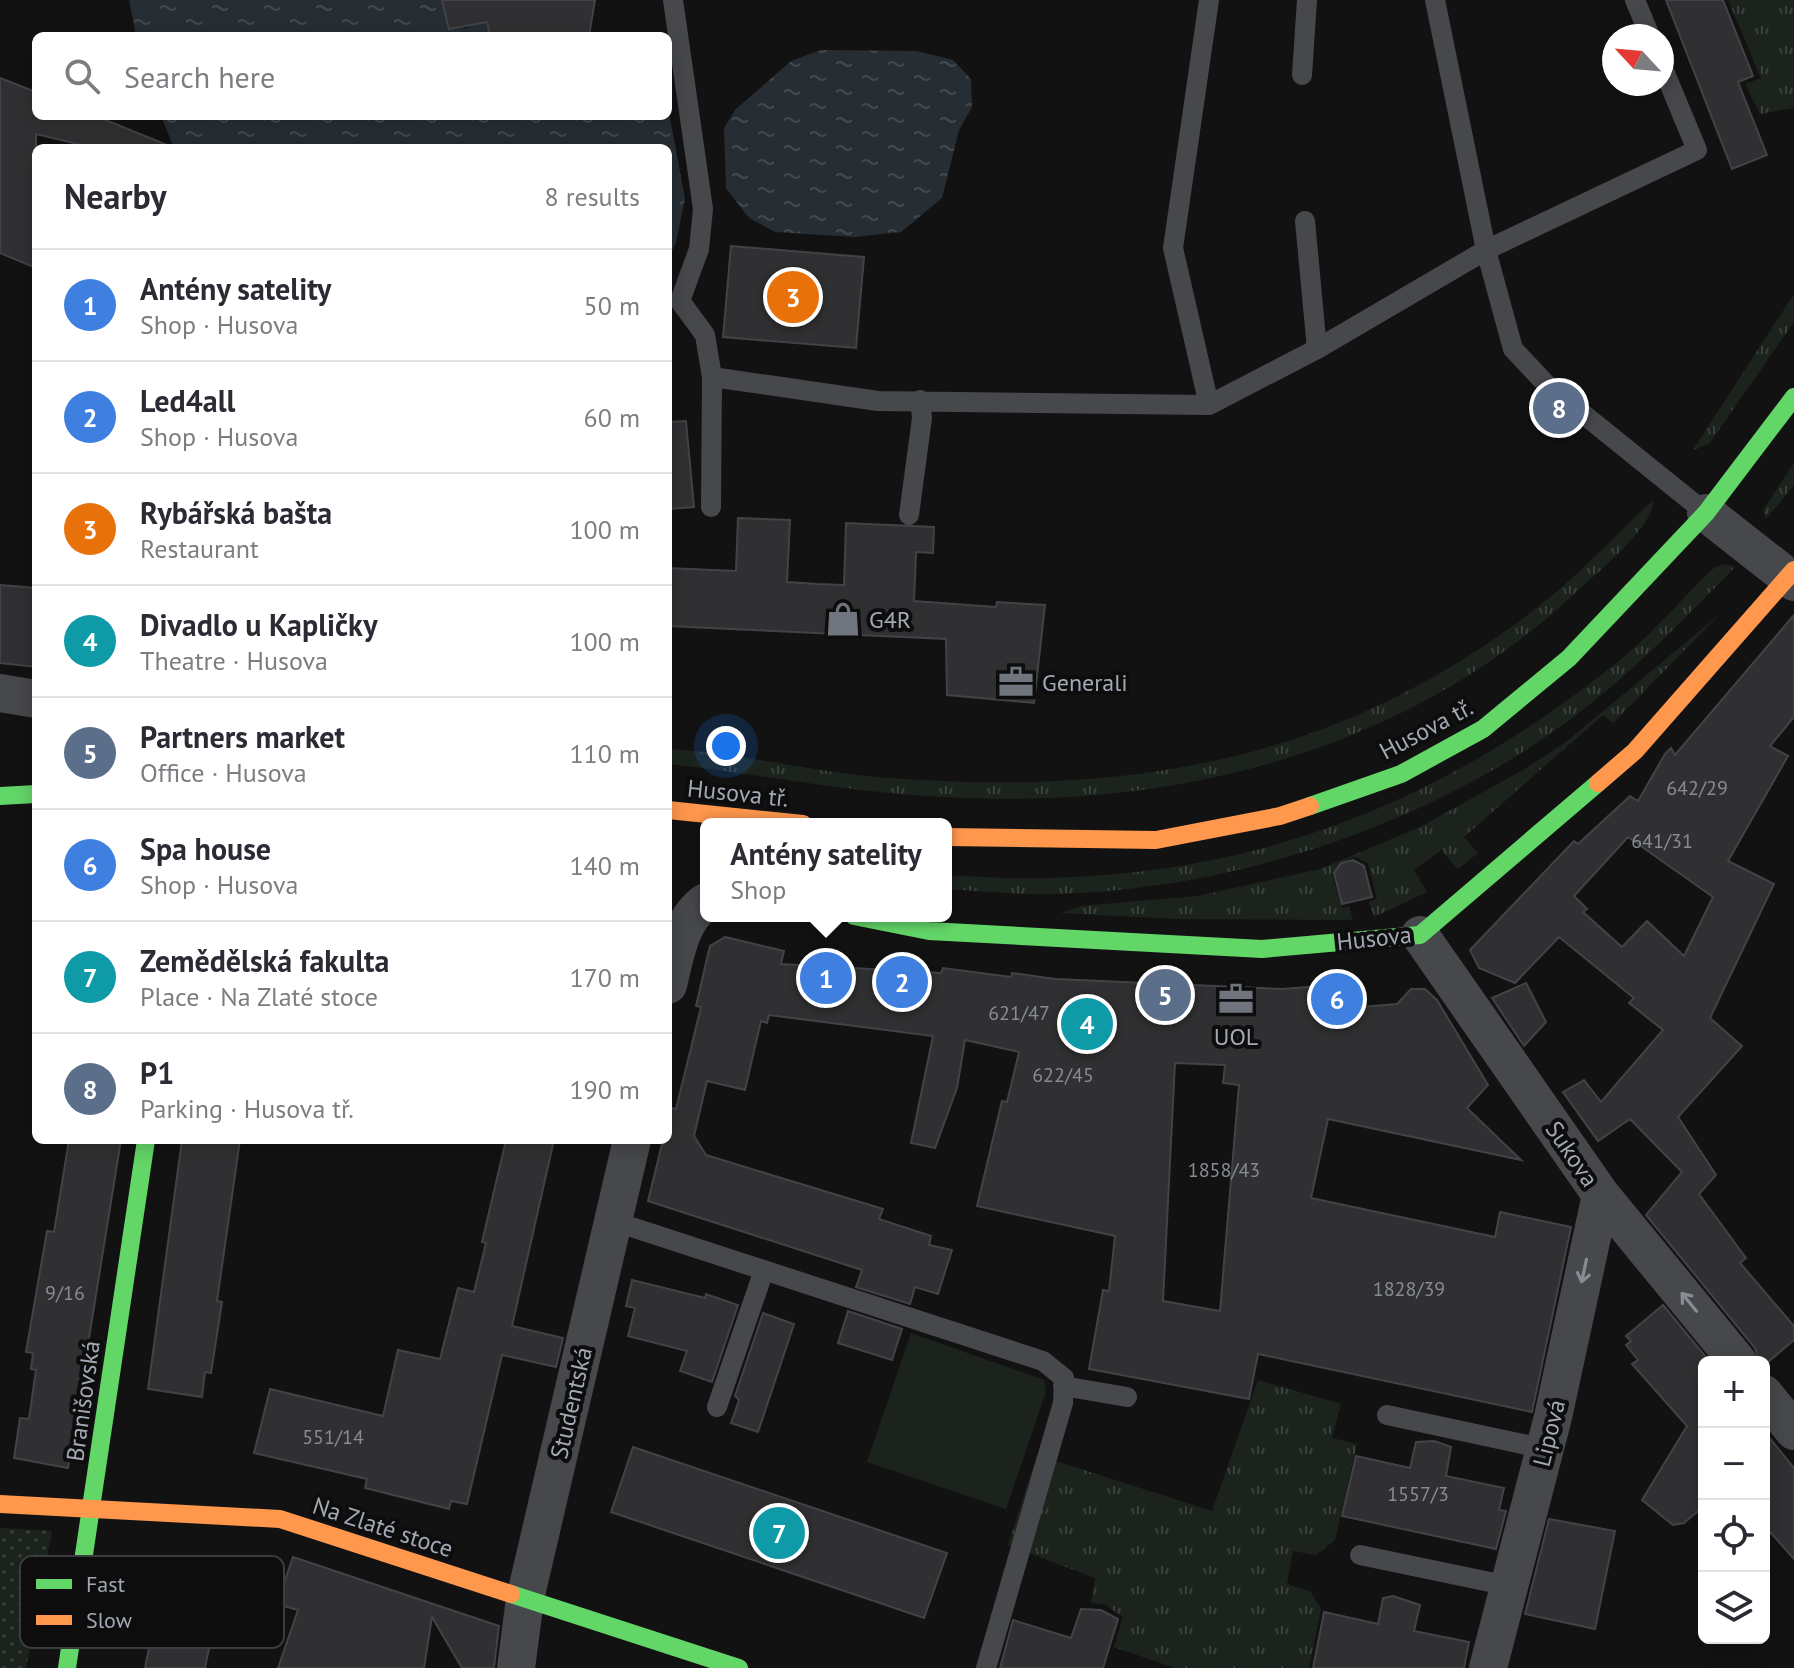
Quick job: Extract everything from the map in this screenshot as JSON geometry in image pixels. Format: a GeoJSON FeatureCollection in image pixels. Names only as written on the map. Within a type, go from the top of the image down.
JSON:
{"type":"FeatureCollection","features":[{"type":"Feature","properties":{"kind":"street","name":"Husova tř."},"geometry":{"type":"LineString","coordinates":[[952,837],[1156,840],[1280,816],[1401,774],[1483,729],[1569,658],[1706,513],[1794,397]]}},
{"type":"Feature","properties":{"kind":"street"},"geometry":{"type":"LineString","coordinates":[[1706,513],[1792,577]]}},
{"type":"Feature","properties":{"kind":"street","name":"Husova"},"geometry":{"type":"LineString","coordinates":[[884,922],[929,931],[1262,949],[1420,935],[1635,751],[1792,577]]}},
{"type":"Feature","properties":{"kind":"street"},"geometry":{"type":"LineString","coordinates":[[0,693],[32,698]]}},
{"type":"Feature","properties":{"kind":"street"},"geometry":{"type":"LineString","coordinates":[[0,796],[32,794]]}},
{"type":"Feature","properties":{"kind":"street","name":"Husova tř."},"geometry":{"type":"LineString","coordinates":[[672,810],[745,818]]}},
{"type":"Feature","properties":{"kind":"street"},"geometry":{"type":"LineString","coordinates":[[672,969],[677,949],[700,906]]}},
{"type":"Feature","properties":{"kind":"street","name":"Sukova"},"geometry":{"type":"LineString","coordinates":[[1420,935],[1601,1195],[1733,1356]]}},
{"type":"Feature","properties":{"kind":"street","name":"Branišovská"},"geometry":{"type":"LineString","coordinates":[[85,1556],[145,1144]]}},
{"type":"Feature","properties":{"kind":"street","name":"Studentská"},"geometry":{"type":"LineString","coordinates":[[516,1668],[525,1599],[631,1144]]}},
{"type":"Feature","properties":{"kind":"street","name":"Lipová"},"geometry":{"type":"LineString","coordinates":[[1488,1668],[1550,1433],[1601,1195]]}},
{"type":"Feature","properties":{"kind":"street"},"geometry":{"type":"LineString","coordinates":[[1770,1401],[1794,1431]]}},
{"type":"Feature","properties":{"kind":"street","name":"Na Zlaté stoce"},"geometry":{"type":"LineString","coordinates":[[0,1504],[280,1519],[739,1668]]}},
{"type":"Feature","properties":{"kind":"street","name":"Branišovská"},"geometry":{"type":"LineString","coordinates":[[67,1668],[70,1648]]}},
{"type":"Feature","properties":{"kind":"lane"},"geometry":{"type":"LineString","coordinates":[[673,0],[703,209],[699,249],[674,306],[705,335],[712,377],[711,507]]}},
{"type":"Feature","properties":{"kind":"lane"},"geometry":{"type":"LineString","coordinates":[[1209,0],[1173,248],[1209,405]]}},
{"type":"Feature","properties":{"kind":"lane"},"geometry":{"type":"LineString","coordinates":[[1302,75],[1307,0]]}},
{"type":"Feature","properties":{"kind":"lane"},"geometry":{"type":"LineString","coordinates":[[1435,0],[1486,250],[1513,349],[1546,384],[1706,513]]}},
{"type":"Feature","properties":{"kind":"lane"},"geometry":{"type":"LineString","coordinates":[[1635,0],[1645,24]]}},
{"type":"Feature","properties":{"kind":"lane"},"geometry":{"type":"LineString","coordinates":[[712,377],[878,401],[1209,405],[1317,349],[1486,250],[1697,150],[1674,95]]}},
{"type":"Feature","properties":{"kind":"lane"},"geometry":{"type":"LineString","coordinates":[[1305,221],[1317,349]]}},
{"type":"Feature","properties":{"kind":"lane"},"geometry":{"type":"LineString","coordinates":[[909,515],[922,418],[920,400]]}},
{"type":"Feature","properties":{"kind":"lane"},"geometry":{"type":"LineString","coordinates":[[613,1221],[1043,1361],[1064,1378],[1055,1432],[986,1668]]}},
{"type":"Feature","properties":{"kind":"lane"},"geometry":{"type":"LineString","coordinates":[[717,1407],[764,1270]]}},
{"type":"Feature","properties":{"kind":"lane"},"geometry":{"type":"LineString","coordinates":[[1063,1386],[1127,1397]]}},
{"type":"Feature","properties":{"kind":"lane"},"geometry":{"type":"LineString","coordinates":[[1387,1415],[1550,1433]]}},
{"type":"Feature","properties":{"kind":"lane"},"geometry":{"type":"LineString","coordinates":[[1360,1555],[1509,1586]]}},
{"type":"Feature","properties":{"kind":"green space"},"geometry":{"type":"Polygon","coordinates":[[[1728,0],[1794,0],[1794,108],[1760,114],[1745,84],[1761,78],[1728,0]]]}},
{"type":"Feature","properties":{"kind":"green space"},"geometry":{"type":"Polygon","coordinates":[[[1794,294],[1794,322],[1709,444],[1693,450],[1794,294]]]}},
{"type":"Feature","properties":{"kind":"green space"},"geometry":{"type":"Polygon","coordinates":[[[1794,463],[1794,485],[1766,519],[1763,510],[1794,463]]]}},
{"type":"Feature","properties":{"kind":"green space"},"geometry":{"type":"Polygon","coordinates":[[[1653,500],[1651,511],[1634,537],[1573,595],[1502,653],[1426,700],[1344,738],[1260,766],[1172,785],[1083,796],[992,799],[873,791],[672,765],[672,749],[889,778],[979,782],[1066,781],[1150,772],[1231,757],[1310,734],[1387,701],[1463,659],[1538,607],[1653,500]]]}},
{"type":"Feature","properties":{"kind":"green space"},"geometry":{"type":"Polygon","coordinates":[[[1725,564],[1735,567],[1644,658],[1585,708],[1527,749],[1465,785],[1398,817],[1329,844],[1258,865],[1186,881],[1114,890],[1043,894],[952,889],[952,875],[1042,878],[1134,872],[1222,858],[1308,835],[1390,803],[1470,763],[1548,714],[1625,656],[1715,567],[1725,564]]]}},
{"type":"Feature","properties":{"kind":"green space"},"geometry":{"type":"Polygon","coordinates":[[[1720,614],[1613,723],[1603,715],[1464,837],[1478,853],[1458,869],[1441,850],[1414,870],[1427,892],[1374,917],[1369,902],[1377,899],[1368,863],[1355,857],[1340,862],[1332,874],[1342,908],[1349,906],[1353,920],[1178,919],[1061,913],[1081,906],[1198,896],[1320,869],[1420,827],[1525,769],[1566,742],[1720,614]]]}},
{"type":"Feature","properties":{"kind":"green space"},"geometry":{"type":"Polygon","coordinates":[[[911,1333],[1044,1380],[1046,1392],[1006,1509],[867,1462],[911,1333]]]}},
{"type":"Feature","properties":{"kind":"green space"},"geometry":{"type":"Polygon","coordinates":[[[1258,1380],[1341,1404],[1332,1438],[1357,1444],[1335,1540],[1316,1555],[1293,1551],[1287,1584],[1310,1591],[1321,1609],[1309,1668],[1175,1668],[1114,1647],[1123,1617],[1104,1604],[1091,1603],[1095,1578],[1008,1545],[1037,1455],[1212,1511],[1258,1380]]]}},
{"type":"Feature","properties":{"kind":"green space"},"geometry":{"type":"Polygon","coordinates":[[[0,1528],[52,1531],[47,1556],[20,1556],[20,1648],[30,1648],[26,1668],[0,1668],[0,1528]]]}},
{"type":"Feature","properties":{"kind":"water"},"geometry":{"type":"Polygon","coordinates":[[[129,0],[442,0],[449,29],[462,26],[464,29],[486,20],[489,32],[135,32],[129,0]]]}},
{"type":"Feature","properties":{"kind":"water"},"geometry":{"type":"Polygon","coordinates":[[[821,50],[917,51],[953,60],[971,79],[972,107],[959,130],[942,198],[901,232],[854,237],[775,232],[749,218],[726,188],[724,128],[735,110],[791,61],[821,50]]]}},
{"type":"Feature","properties":{"kind":"water"},"geometry":{"type":"Polygon","coordinates":[[[163,120],[670,120],[685,199],[672,250],[672,144],[172,144],[163,120]]]}},
{"type":"Feature","properties":{"kind":"building"},"geometry":{"type":"Polygon","coordinates":[[[442,0],[595,0],[590,32],[489,32],[487,22],[449,29],[442,0]]]}},
{"type":"Feature","properties":{"kind":"building"},"geometry":{"type":"Polygon","coordinates":[[[1666,0],[1723,0],[1753,76],[1738,82],[1767,155],[1732,169],[1666,0]]]}},
{"type":"Feature","properties":{"kind":"building"},"geometry":{"type":"Polygon","coordinates":[[[0,78],[32,90],[32,120],[106,120],[165,144],[77,144],[36,134],[36,144],[32,144],[32,266],[0,253],[0,78]]]}},
{"type":"Feature","properties":{"kind":"building"},"geometry":{"type":"Polygon","coordinates":[[[731,246],[864,257],[856,348],[723,337],[731,246]]]}},
{"type":"Feature","properties":{"kind":"building"},"geometry":{"type":"Polygon","coordinates":[[[686,421],[694,507],[672,509],[672,422],[686,421]]]}},
{"type":"Feature","properties":{"kind":"building"},"geometry":{"type":"Polygon","coordinates":[[[738,518],[790,520],[787,582],[817,584],[844,585],[846,523],[934,527],[933,553],[916,552],[914,601],[996,607],[997,602],[1045,605],[1034,703],[947,695],[946,639],[672,626],[672,568],[736,571],[738,518]]]}},
{"type":"Feature","properties":{"kind":"building"},"geometry":{"type":"Polygon","coordinates":[[[0,585],[32,588],[32,667],[0,663],[0,585]]]}},
{"type":"Feature","properties":{"kind":"building"},"geometry":{"type":"Polygon","coordinates":[[[1794,615],[1794,717],[1770,746],[1788,756],[1728,861],[1774,884],[1710,1018],[1742,1046],[1678,1117],[1716,1175],[1699,1194],[1746,1258],[1740,1263],[1794,1326],[1794,1340],[1770,1360],[1770,1356],[1757,1356],[1755,1348],[1646,1215],[1682,1172],[1630,1119],[1598,1141],[1563,1092],[1584,1080],[1601,1102],[1663,1030],[1629,1003],[1634,998],[1559,937],[1515,983],[1479,968],[1470,950],[1574,841],[1578,844],[1630,796],[1638,801],[1671,748],[1675,755],[1794,615]],[[1628,837],[1574,896],[1587,909],[1583,912],[1622,947],[1647,921],[1684,956],[1713,897],[1628,837]]]}},
{"type":"Feature","properties":{"kind":"building"},"geometry":{"type":"Polygon","coordinates":[[[1353,860],[1364,866],[1372,897],[1342,904],[1334,873],[1341,863],[1353,860]]]}},
{"type":"Feature","properties":{"kind":"building"},"geometry":{"type":"Polygon","coordinates":[[[725,937],[784,951],[781,964],[941,973],[943,968],[1011,977],[1012,973],[1055,979],[1282,989],[1360,983],[1361,1007],[1397,1004],[1411,989],[1425,989],[1437,1000],[1488,1085],[1467,1108],[1521,1160],[1328,1119],[1311,1198],[1495,1237],[1500,1212],[1571,1227],[1532,1412],[1258,1354],[1249,1399],[1089,1369],[1103,1290],[1109,1291],[1115,1236],[977,1206],[1002,1101],[1007,1102],[1019,1052],[965,1040],[957,1088],[935,1148],[911,1143],[933,1036],[769,1015],[767,1023],[761,1021],[745,1090],[707,1081],[694,1136],[706,1155],[883,1209],[879,1219],[931,1236],[929,1245],[952,1250],[938,1294],[915,1287],[910,1304],[856,1287],[862,1270],[648,1201],[662,1144],[672,1144],[672,1108],[676,1109],[701,1007],[696,1006],[710,946],[725,937]],[[1175,1063],[1163,1301],[1220,1311],[1239,1085],[1223,1083],[1225,1065],[1175,1063]]]}},
{"type":"Feature","properties":{"kind":"building"},"geometry":{"type":"Polygon","coordinates":[[[1526,983],[1546,1022],[1524,1046],[1492,998],[1526,983]]]}},
{"type":"Feature","properties":{"kind":"building"},"geometry":{"type":"Polygon","coordinates":[[[68,1144],[120,1144],[68,1468],[14,1458],[20,1418],[29,1419],[36,1370],[31,1369],[33,1353],[26,1352],[47,1231],[54,1232],[68,1144]]]}},
{"type":"Feature","properties":{"kind":"building"},"geometry":{"type":"Polygon","coordinates":[[[181,1144],[239,1144],[217,1301],[222,1302],[211,1373],[205,1372],[202,1397],[148,1389],[181,1144]]]}},
{"type":"Feature","properties":{"kind":"building"},"geometry":{"type":"Polygon","coordinates":[[[505,1144],[553,1144],[512,1326],[563,1338],[556,1367],[502,1355],[467,1504],[451,1501],[449,1509],[365,1488],[367,1479],[254,1453],[270,1389],[383,1416],[398,1350],[440,1359],[458,1288],[474,1292],[486,1243],[482,1242],[505,1144]]]}},
{"type":"Feature","properties":{"kind":"building"},"geometry":{"type":"Polygon","coordinates":[[[632,1280],[705,1298],[706,1294],[738,1305],[712,1382],[680,1371],[687,1351],[628,1336],[635,1308],[626,1306],[632,1280]]]}},
{"type":"Feature","properties":{"kind":"building"},"geometry":{"type":"Polygon","coordinates":[[[1663,1305],[1705,1356],[1698,1356],[1698,1511],[1684,1523],[1673,1525],[1642,1500],[1687,1426],[1632,1364],[1638,1360],[1626,1345],[1631,1341],[1626,1336],[1663,1305]]]}},
{"type":"Feature","properties":{"kind":"building"},"geometry":{"type":"Polygon","coordinates":[[[848,1311],[902,1329],[892,1360],[838,1343],[848,1311]]]}},
{"type":"Feature","properties":{"kind":"building"},"geometry":{"type":"Polygon","coordinates":[[[763,1313],[794,1324],[758,1432],[731,1423],[739,1400],[735,1396],[763,1313]]]}},
{"type":"Feature","properties":{"kind":"building"},"geometry":{"type":"Polygon","coordinates":[[[1770,1438],[1794,1468],[1794,1559],[1770,1532],[1770,1438]]]}},
{"type":"Feature","properties":{"kind":"building"},"geometry":{"type":"Polygon","coordinates":[[[1434,1441],[1451,1447],[1446,1476],[1504,1488],[1499,1510],[1506,1511],[1496,1549],[1342,1516],[1356,1456],[1410,1468],[1416,1442],[1434,1441]]]}},
{"type":"Feature","properties":{"kind":"building"},"geometry":{"type":"Polygon","coordinates":[[[633,1447],[947,1553],[924,1618],[611,1512],[633,1447]]]}},
{"type":"Feature","properties":{"kind":"building"},"geometry":{"type":"Polygon","coordinates":[[[1549,1519],[1615,1531],[1595,1629],[1525,1614],[1549,1519]]]}},
{"type":"Feature","properties":{"kind":"building"},"geometry":{"type":"Polygon","coordinates":[[[293,1557],[499,1626],[494,1668],[462,1668],[432,1617],[424,1668],[278,1668],[298,1610],[284,1606],[284,1583],[293,1557]]]}},
{"type":"Feature","properties":{"kind":"building"},"geometry":{"type":"Polygon","coordinates":[[[1393,1596],[1420,1605],[1414,1631],[1469,1642],[1464,1668],[1313,1668],[1324,1612],[1378,1624],[1383,1598],[1393,1596]]]}},
{"type":"Feature","properties":{"kind":"building"},"geometry":{"type":"Polygon","coordinates":[[[1081,1609],[1101,1610],[1118,1619],[1103,1668],[1000,1668],[1013,1620],[1071,1638],[1081,1609]]]}},
{"type":"Feature","properties":{"kind":"building"},"geometry":{"type":"Polygon","coordinates":[[[149,1648],[209,1648],[205,1668],[145,1668],[149,1648]]]}},
{"type":"Feature","properties":{"kind":"traffic: fast"},"geometry":{"type":"LineString","coordinates":[[1310,806],[1401,774],[1483,729],[1569,658],[1706,513],[1794,397]]}},
{"type":"Feature","properties":{"kind":"traffic: fast"},"geometry":{"type":"LineString","coordinates":[[884,922],[929,931],[1262,949],[1420,935],[1598,783]]}},
{"type":"Feature","properties":{"kind":"traffic: fast"},"geometry":{"type":"LineString","coordinates":[[0,796],[32,794]]}},
{"type":"Feature","properties":{"kind":"traffic: fast"},"geometry":{"type":"LineString","coordinates":[[84,1556],[145,1144]]}},
{"type":"Feature","properties":{"kind":"traffic: fast"},"geometry":{"type":"LineString","coordinates":[[511,1594],[739,1668]]}},
{"type":"Feature","properties":{"kind":"traffic: fast"},"geometry":{"type":"LineString","coordinates":[[67,1668],[70,1648]]}},
{"type":"Feature","properties":{"kind":"traffic: slow"},"geometry":{"type":"LineString","coordinates":[[1598,783],[1635,751],[1794,570]]}},
{"type":"Feature","properties":{"kind":"traffic: slow"},"geometry":{"type":"LineString","coordinates":[[952,837],[1156,840],[1280,816],[1310,806]]}},
{"type":"Feature","properties":{"kind":"traffic: slow"},"geometry":{"type":"LineString","coordinates":[[672,810],[745,818]]}},
{"type":"Feature","properties":{"kind":"traffic: slow"},"geometry":{"type":"LineString","coordinates":[[0,1504],[280,1519],[511,1594]]}},
{"type":"Feature","properties":{"kind":"place","name":"Rybářská bašta"},"geometry":{"type":"Point","coordinates":[793,297]}},
{"type":"Feature","properties":{"kind":"place","name":"P1"},"geometry":{"type":"Point","coordinates":[1559,408]}},
{"type":"Feature","properties":{"kind":"place","name":"G4R"},"geometry":{"type":"Point","coordinates":[843,619]}},
{"type":"Feature","properties":{"kind":"place","name":"Generali"},"geometry":{"type":"Point","coordinates":[1016,682]}},
{"type":"Feature","properties":{"kind":"place","name":"Antény satelity"},"geometry":{"type":"Point","coordinates":[826,978]}},
{"type":"Feature","properties":{"kind":"place","name":"Led4all"},"geometry":{"type":"Point","coordinates":[902,982]}},
{"type":"Feature","properties":{"kind":"place","name":"Partners market"},"geometry":{"type":"Point","coordinates":[1165,995]}},
{"type":"Feature","properties":{"kind":"place","name":"UOL"},"geometry":{"type":"Point","coordinates":[1236,999]}},
{"type":"Feature","properties":{"kind":"place","name":"Spa house"},"geometry":{"type":"Point","coordinates":[1337,999]}},
{"type":"Feature","properties":{"kind":"place","name":"Divadlo u Kapličky"},"geometry":{"type":"Point","coordinates":[1087,1024]}},
{"type":"Feature","properties":{"kind":"place","name":"Zemědělská fakulta"},"geometry":{"type":"Point","coordinates":[779,1533]}}]}
